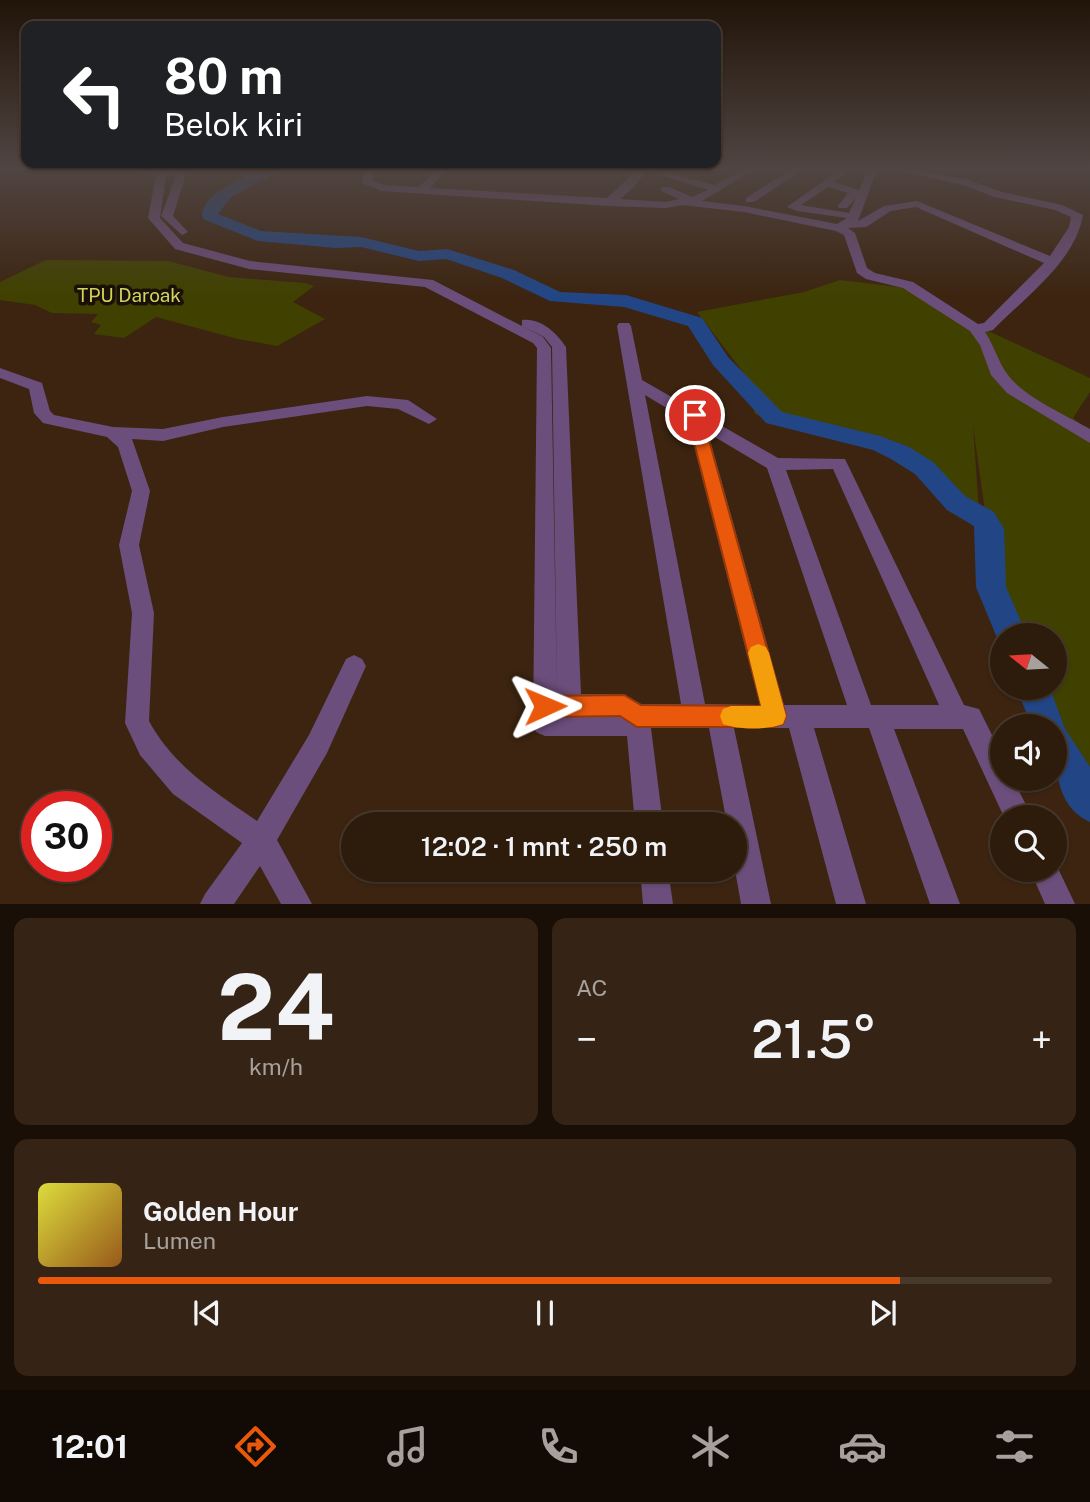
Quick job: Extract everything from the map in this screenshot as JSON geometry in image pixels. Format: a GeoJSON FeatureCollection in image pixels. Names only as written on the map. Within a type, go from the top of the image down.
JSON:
{"type":"FeatureCollection","features":[{"type":"Feature","properties":{"kind":"street"},"geometry":{"type":"LineString","coordinates":[[155,212],[154,218],[178,246],[250,265],[420,281],[538,340],[544,348],[561,712]]}},
{"type":"Feature","properties":{"kind":"street"},"geometry":{"type":"LineString","coordinates":[[168,212],[167,216],[190,242],[257,259],[426,274],[556,340],[559,347],[561,712]]}},
{"type":"Feature","properties":{"kind":"street"},"geometry":{"type":"LineString","coordinates":[[769,212],[862,225],[882,212]]}},
{"type":"Feature","properties":{"kind":"street"},"geometry":{"type":"LineString","coordinates":[[827,212],[845,222],[861,270],[871,276],[908,285],[975,328],[987,345],[999,375],[1013,390],[1090,437]]}},
{"type":"Feature","properties":{"kind":"street"},"geometry":{"type":"LineString","coordinates":[[845,222],[852,212]]}},
{"type":"Feature","properties":{"kind":"street"},"geometry":{"type":"LineString","coordinates":[[936,212],[1053,262]]}},
{"type":"Feature","properties":{"kind":"street"},"geometry":{"type":"LineString","coordinates":[[975,328],[988,327],[1053,262],[1077,224],[1074,212]]}},
{"type":"Feature","properties":{"kind":"street"},"geometry":{"type":"LineString","coordinates":[[624,326],[707,716],[756,904]]}},
{"type":"Feature","properties":{"kind":"street"},"geometry":{"type":"LineString","coordinates":[[0,373],[36,386],[42,413],[49,419],[113,433],[163,435],[223,422],[367,401],[402,404],[429,419]]}},
{"type":"Feature","properties":{"kind":"street"},"geometry":{"type":"LineString","coordinates":[[634,382],[695,415],[775,464],[839,463],[957,717]]}},
{"type":"Feature","properties":{"kind":"street"},"geometry":{"type":"LineString","coordinates":[[695,415],[786,716],[851,904]]}},
{"type":"Feature","properties":{"kind":"street"},"geometry":{"type":"LineString","coordinates":[[113,433],[126,444],[141,491],[129,545],[143,613],[137,723],[149,746],[182,785],[262,841],[297,904]]}},
{"type":"Feature","properties":{"kind":"street"},"geometry":{"type":"LineString","coordinates":[[775,464],[870,716],[945,904]]}},
{"type":"Feature","properties":{"kind":"street"},"geometry":{"type":"LineString","coordinates":[[215,904],[262,841],[320,742],[344,681],[354,666]]}},
{"type":"Feature","properties":{"kind":"street"},"geometry":{"type":"LineString","coordinates":[[561,712],[625,725],[637,716],[970,717],[1012,805]]}},
{"type":"Feature","properties":{"kind":"street"},"geometry":{"type":"LineString","coordinates":[[637,716],[648,812]]}},
{"type":"Feature","properties":{"kind":"street"},"geometry":{"type":"LineString","coordinates":[[655,882],[658,904]]}},
{"type":"Feature","properties":{"kind":"street"},"geometry":{"type":"LineString","coordinates":[[1050,882],[1060,904]]}},
{"type":"Feature","properties":{"kind":"green space","name":"TPU Daroak"},"geometry":{"type":"Polygon","coordinates":[[[46,260],[168,261],[229,277],[305,283],[314,286],[293,302],[325,319],[277,346],[238,339],[156,317],[124,338],[94,334],[101,325],[91,322],[98,314],[52,313],[35,305],[0,300],[0,282],[46,260]]]}},
{"type":"Feature","properties":{"kind":"green space"},"geometry":{"type":"Polygon","coordinates":[[[840,280],[916,289],[969,322],[1090,378],[1090,392],[1073,418],[1090,432],[1090,793],[1067,749],[1067,714],[1047,714],[1038,700],[1068,700],[1068,623],[1014,623],[990,546],[973,426],[980,526],[948,508],[937,483],[910,451],[877,439],[806,431],[755,414],[743,372],[697,312],[804,292],[840,280]]]}},
{"type":"Feature","properties":{"kind":"waterway"},"geometry":{"type":"LineString","coordinates":[[210,212],[209,216],[258,236],[336,243],[361,242],[419,256],[447,254],[508,274],[557,297],[626,301],[695,322],[720,361],[774,418],[880,444],[900,453],[924,468],[956,503],[984,519],[990,529],[991,587],[1006,623]]}},
{"type":"Feature","properties":{"kind":"waterway"},"geometry":{"type":"LineString","coordinates":[[1038,700],[1044,714]]}},
{"type":"Feature","properties":{"kind":"waterway"},"geometry":{"type":"LineString","coordinates":[[1067,763],[1090,803]]}},
{"type":"Feature","properties":{"kind":"slow traffic"},"geometry":{"type":"LineString","coordinates":[[731,716],[775,716],[758,653]]}},
{"type":"Feature","properties":{"kind":"route"},"geometry":{"type":"LineString","coordinates":[[545,706],[624,706],[637,716],[775,716],[695,415]]}}]}
